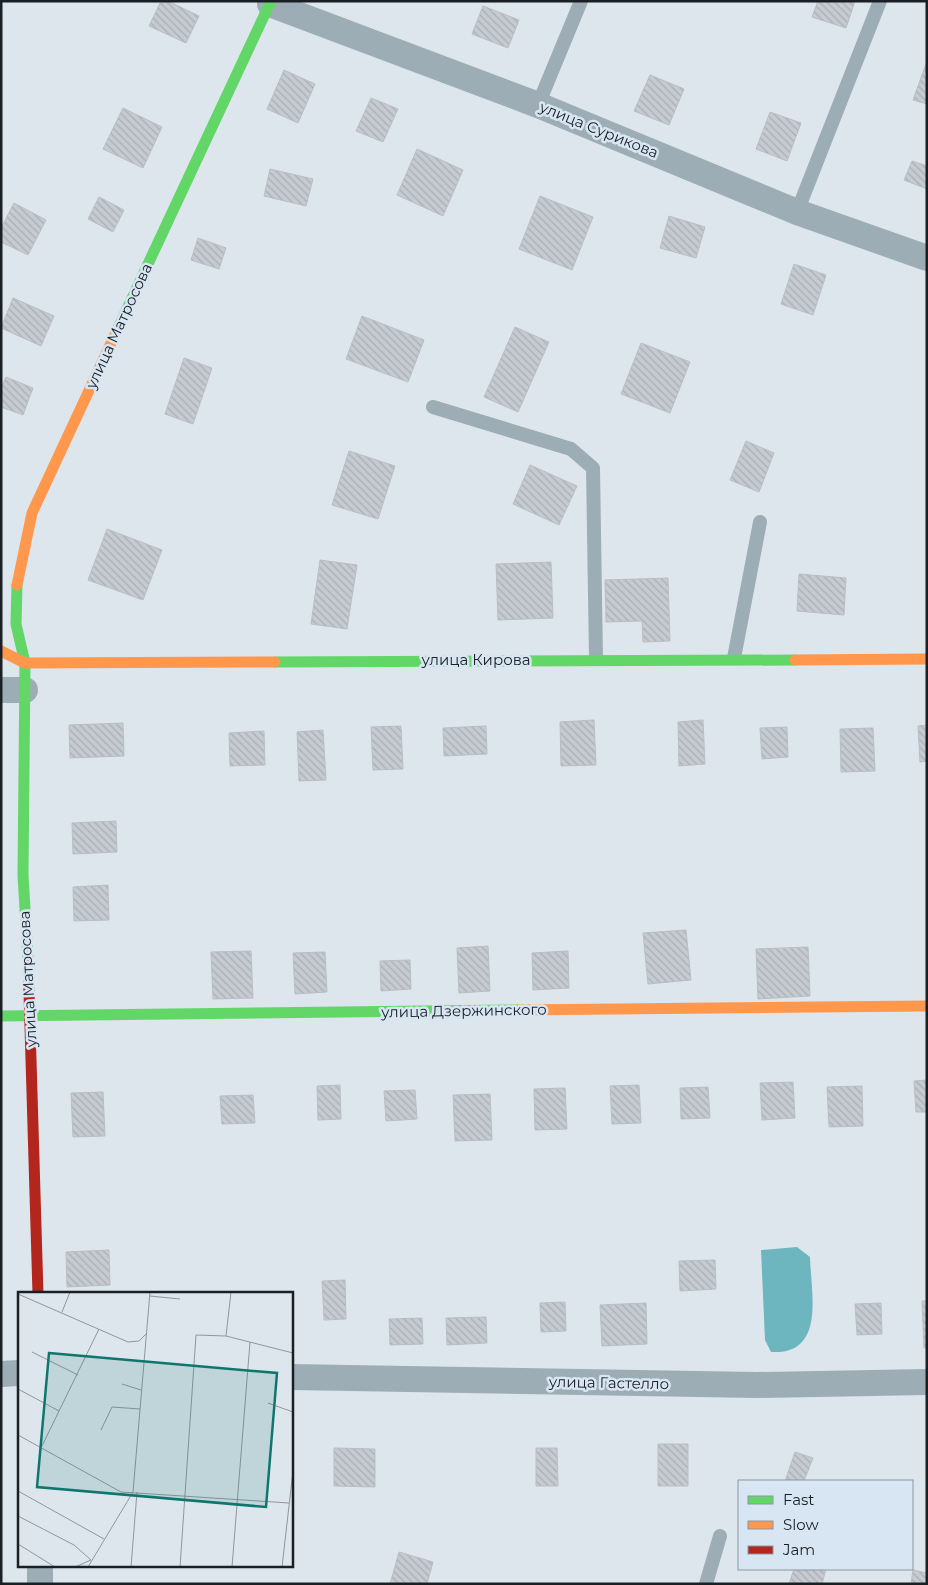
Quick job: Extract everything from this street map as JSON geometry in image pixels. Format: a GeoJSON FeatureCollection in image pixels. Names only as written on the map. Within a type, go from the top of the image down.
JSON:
{"type":"FeatureCollection","features":[{"type":"Feature","properties":{"kind":"street","name":"улица Сурикова"},"geometry":{"type":"LineString","coordinates":[[271,3],[538,105],[797,212],[927,258]]}},
{"type":"Feature","properties":{"kind":"street","name":"улица Матросова"},"geometry":{"type":"LineString","coordinates":[[38,1292],[31,1014],[13,690],[26,663],[16,624],[18,582],[32,512],[271,3]]}},
{"type":"Feature","properties":{"kind":"street"},"geometry":{"type":"LineString","coordinates":[[1,651],[26,663]]}},
{"type":"Feature","properties":{"kind":"street","name":"улица Кирова"},"geometry":{"type":"LineString","coordinates":[[26,663],[734,658],[927,659]]}},
{"type":"Feature","properties":{"kind":"street","name":"улица Дзержинского"},"geometry":{"type":"LineString","coordinates":[[1,1016],[31,1014],[927,1006]]}},
{"type":"Feature","properties":{"kind":"street"},"geometry":{"type":"LineString","coordinates":[[1,1374],[18,1373]]}},
{"type":"Feature","properties":{"kind":"street","name":"улица Гастелло"},"geometry":{"type":"LineString","coordinates":[[292,1377],[756,1385],[927,1382]]}},
{"type":"Feature","properties":{"kind":"street"},"geometry":{"type":"LineString","coordinates":[[40,1568],[40,1584]]}},
{"type":"Feature","properties":{"kind":"lane"},"geometry":{"type":"LineString","coordinates":[[538,105],[581,1]]}},
{"type":"Feature","properties":{"kind":"lane"},"geometry":{"type":"LineString","coordinates":[[797,212],[880,1]]}},
{"type":"Feature","properties":{"kind":"lane"},"geometry":{"type":"LineString","coordinates":[[433,407],[572,449],[593,468],[596,659]]}},
{"type":"Feature","properties":{"kind":"lane"},"geometry":{"type":"LineString","coordinates":[[734,658],[760,522]]}},
{"type":"Feature","properties":{"kind":"lane"},"geometry":{"type":"LineString","coordinates":[[706,1584],[720,1536]]}},
{"type":"Feature","properties":{"kind":"water"},"geometry":{"type":"Polygon","coordinates":[[[797,1247],[810,1257],[813,1304],[808,1333],[800,1344],[789,1350],[771,1352],[765,1340],[761,1250],[797,1247]]]}},
{"type":"Feature","properties":{"kind":"building"},"geometry":{"type":"Polygon","coordinates":[[[161,1],[168,1],[199,16],[186,43],[149,26],[161,1]]]}},
{"type":"Feature","properties":{"kind":"building"},"geometry":{"type":"Polygon","coordinates":[[[818,1],[855,1],[846,28],[812,17],[818,1]]]}},
{"type":"Feature","properties":{"kind":"building"},"geometry":{"type":"Polygon","coordinates":[[[483,6],[519,20],[508,48],[472,34],[483,6]]]}},
{"type":"Feature","properties":{"kind":"building"},"geometry":{"type":"Polygon","coordinates":[[[927,61],[927,104],[913,100],[927,61]]]}},
{"type":"Feature","properties":{"kind":"building"},"geometry":{"type":"Polygon","coordinates":[[[284,70],[315,84],[298,123],[267,109],[284,70]]]}},
{"type":"Feature","properties":{"kind":"building"},"geometry":{"type":"Polygon","coordinates":[[[650,75],[684,89],[669,125],[634,111],[650,75]]]}},
{"type":"Feature","properties":{"kind":"building"},"geometry":{"type":"Polygon","coordinates":[[[371,98],[398,109],[383,142],[356,131],[371,98]]]}},
{"type":"Feature","properties":{"kind":"building"},"geometry":{"type":"Polygon","coordinates":[[[123,108],[162,127],[143,168],[103,149],[123,108]]]}},
{"type":"Feature","properties":{"kind":"building"},"geometry":{"type":"Polygon","coordinates":[[[770,112],[801,123],[787,161],[756,149],[770,112]]]}},
{"type":"Feature","properties":{"kind":"building"},"geometry":{"type":"Polygon","coordinates":[[[417,149],[463,170],[443,216],[397,195],[417,149]]]}},
{"type":"Feature","properties":{"kind":"building"},"geometry":{"type":"Polygon","coordinates":[[[912,161],[927,166],[927,189],[904,180],[912,161]]]}},
{"type":"Feature","properties":{"kind":"building"},"geometry":{"type":"Polygon","coordinates":[[[270,169],[313,179],[306,206],[264,196],[270,169]]]}},
{"type":"Feature","properties":{"kind":"building"},"geometry":{"type":"Polygon","coordinates":[[[540,196],[593,217],[572,270],[519,249],[540,196]]]}},
{"type":"Feature","properties":{"kind":"building"},"geometry":{"type":"Polygon","coordinates":[[[99,197],[124,210],[113,232],[88,219],[99,197]]]}},
{"type":"Feature","properties":{"kind":"building"},"geometry":{"type":"Polygon","coordinates":[[[14,203],[46,220],[28,255],[1,242],[1,228],[14,203]]]}},
{"type":"Feature","properties":{"kind":"building"},"geometry":{"type":"Polygon","coordinates":[[[669,216],[705,227],[696,258],[660,248],[669,216]]]}},
{"type":"Feature","properties":{"kind":"building"},"geometry":{"type":"Polygon","coordinates":[[[198,238],[226,248],[219,269],[191,260],[198,238]]]}},
{"type":"Feature","properties":{"kind":"building"},"geometry":{"type":"Polygon","coordinates":[[[794,264],[826,275],[813,315],[781,304],[794,264]]]}},
{"type":"Feature","properties":{"kind":"building"},"geometry":{"type":"Polygon","coordinates":[[[13,298],[54,316],[41,346],[1,328],[13,298]]]}},
{"type":"Feature","properties":{"kind":"building"},"geometry":{"type":"Polygon","coordinates":[[[362,316],[424,340],[408,382],[346,359],[362,316]]]}},
{"type":"Feature","properties":{"kind":"building"},"geometry":{"type":"Polygon","coordinates":[[[515,327],[549,342],[518,412],[484,397],[515,327]]]}},
{"type":"Feature","properties":{"kind":"building"},"geometry":{"type":"Polygon","coordinates":[[[641,343],[690,362],[670,413],[621,394],[641,343]]]}},
{"type":"Feature","properties":{"kind":"building"},"geometry":{"type":"Polygon","coordinates":[[[184,358],[212,368],[193,424],[165,414],[184,358]]]}},
{"type":"Feature","properties":{"kind":"building"},"geometry":{"type":"Polygon","coordinates":[[[6,377],[33,388],[23,415],[1,407],[1,389],[6,377]]]}},
{"type":"Feature","properties":{"kind":"building"},"geometry":{"type":"Polygon","coordinates":[[[746,441],[774,453],[759,492],[730,480],[746,441]]]}},
{"type":"Feature","properties":{"kind":"building"},"geometry":{"type":"Polygon","coordinates":[[[349,451],[395,466],[378,519],[332,505],[349,451]]]}},
{"type":"Feature","properties":{"kind":"building"},"geometry":{"type":"Polygon","coordinates":[[[530,465],[577,486],[559,525],[513,504],[530,465]]]}},
{"type":"Feature","properties":{"kind":"building"},"geometry":{"type":"Polygon","coordinates":[[[107,529],[162,550],[143,600],[88,580],[107,529]]]}},
{"type":"Feature","properties":{"kind":"building"},"geometry":{"type":"Polygon","coordinates":[[[320,560],[357,565],[347,629],[311,624],[320,560]]]}},
{"type":"Feature","properties":{"kind":"building"},"geometry":{"type":"Polygon","coordinates":[[[551,562],[553,618],[498,620],[496,564],[551,562]]]}},
{"type":"Feature","properties":{"kind":"building"},"geometry":{"type":"Polygon","coordinates":[[[799,574],[846,578],[844,615],[797,611],[799,574]]]}},
{"type":"Feature","properties":{"kind":"building"},"geometry":{"type":"Polygon","coordinates":[[[668,578],[670,641],[643,642],[642,621],[606,622],[605,580],[668,578]]]}},
{"type":"Feature","properties":{"kind":"building"},"geometry":{"type":"Polygon","coordinates":[[[594,720],[596,765],[561,766],[560,722],[594,720]]]}},
{"type":"Feature","properties":{"kind":"building"},"geometry":{"type":"Polygon","coordinates":[[[703,720],[705,764],[679,766],[678,722],[703,720]]]}},
{"type":"Feature","properties":{"kind":"building"},"geometry":{"type":"Polygon","coordinates":[[[123,723],[124,756],[70,758],[69,725],[123,723]]]}},
{"type":"Feature","properties":{"kind":"building"},"geometry":{"type":"Polygon","coordinates":[[[927,725],[927,761],[920,762],[918,726],[927,725]]]}},
{"type":"Feature","properties":{"kind":"building"},"geometry":{"type":"Polygon","coordinates":[[[401,726],[403,769],[373,770],[371,727],[401,726]]]}},
{"type":"Feature","properties":{"kind":"building"},"geometry":{"type":"Polygon","coordinates":[[[486,726],[487,754],[444,756],[443,728],[486,726]]]}},
{"type":"Feature","properties":{"kind":"building"},"geometry":{"type":"Polygon","coordinates":[[[787,727],[788,757],[762,759],[760,728],[787,727]]]}},
{"type":"Feature","properties":{"kind":"building"},"geometry":{"type":"Polygon","coordinates":[[[873,728],[875,771],[841,772],[840,729],[873,728]]]}},
{"type":"Feature","properties":{"kind":"building"},"geometry":{"type":"Polygon","coordinates":[[[323,730],[326,780],[299,781],[297,732],[323,730]]]}},
{"type":"Feature","properties":{"kind":"building"},"geometry":{"type":"Polygon","coordinates":[[[264,731],[265,765],[230,766],[229,733],[264,731]]]}},
{"type":"Feature","properties":{"kind":"building"},"geometry":{"type":"Polygon","coordinates":[[[116,821],[117,852],[73,854],[72,823],[116,821]]]}},
{"type":"Feature","properties":{"kind":"building"},"geometry":{"type":"Polygon","coordinates":[[[108,885],[109,920],[74,921],[73,887],[108,885]]]}},
{"type":"Feature","properties":{"kind":"building"},"geometry":{"type":"Polygon","coordinates":[[[686,930],[691,980],[648,984],[643,933],[686,930]]]}},
{"type":"Feature","properties":{"kind":"building"},"geometry":{"type":"Polygon","coordinates":[[[488,946],[490,991],[459,993],[457,948],[488,946]]]}},
{"type":"Feature","properties":{"kind":"building"},"geometry":{"type":"Polygon","coordinates":[[[808,947],[810,996],[758,999],[756,949],[808,947]]]}},
{"type":"Feature","properties":{"kind":"building"},"geometry":{"type":"Polygon","coordinates":[[[251,951],[253,998],[213,999],[211,952],[251,951]]]}},
{"type":"Feature","properties":{"kind":"building"},"geometry":{"type":"Polygon","coordinates":[[[568,951],[569,988],[533,990],[532,953],[568,951]]]}},
{"type":"Feature","properties":{"kind":"building"},"geometry":{"type":"Polygon","coordinates":[[[325,952],[327,992],[295,994],[293,953],[325,952]]]}},
{"type":"Feature","properties":{"kind":"building"},"geometry":{"type":"Polygon","coordinates":[[[410,960],[411,989],[381,991],[380,961],[410,960]]]}},
{"type":"Feature","properties":{"kind":"building"},"geometry":{"type":"Polygon","coordinates":[[[927,1080],[927,1112],[916,1112],[914,1081],[927,1080]]]}},
{"type":"Feature","properties":{"kind":"building"},"geometry":{"type":"Polygon","coordinates":[[[793,1082],[795,1118],[762,1120],[760,1083],[793,1082]]]}},
{"type":"Feature","properties":{"kind":"building"},"geometry":{"type":"Polygon","coordinates":[[[340,1085],[341,1119],[318,1120],[317,1086],[340,1085]]]}},
{"type":"Feature","properties":{"kind":"building"},"geometry":{"type":"Polygon","coordinates":[[[639,1085],[641,1123],[612,1124],[610,1086],[639,1085]]]}},
{"type":"Feature","properties":{"kind":"building"},"geometry":{"type":"Polygon","coordinates":[[[862,1086],[863,1126],[829,1127],[827,1087],[862,1086]]]}},
{"type":"Feature","properties":{"kind":"building"},"geometry":{"type":"Polygon","coordinates":[[[708,1087],[710,1118],[681,1119],[680,1088],[708,1087]]]}},
{"type":"Feature","properties":{"kind":"building"},"geometry":{"type":"Polygon","coordinates":[[[565,1088],[567,1129],[535,1130],[534,1089],[565,1088]]]}},
{"type":"Feature","properties":{"kind":"building"},"geometry":{"type":"Polygon","coordinates":[[[415,1090],[417,1119],[386,1121],[384,1091],[415,1090]]]}},
{"type":"Feature","properties":{"kind":"building"},"geometry":{"type":"Polygon","coordinates":[[[103,1092],[105,1136],[73,1137],[71,1093],[103,1092]]]}},
{"type":"Feature","properties":{"kind":"building"},"geometry":{"type":"Polygon","coordinates":[[[490,1094],[492,1140],[455,1141],[453,1095],[490,1094]]]}},
{"type":"Feature","properties":{"kind":"building"},"geometry":{"type":"Polygon","coordinates":[[[253,1095],[255,1123],[222,1124],[220,1096],[253,1095]]]}},
{"type":"Feature","properties":{"kind":"building"},"geometry":{"type":"Polygon","coordinates":[[[109,1250],[110,1285],[67,1287],[66,1252],[109,1250]]]}},
{"type":"Feature","properties":{"kind":"building"},"geometry":{"type":"Polygon","coordinates":[[[715,1260],[716,1289],[680,1291],[679,1261],[715,1260]]]}},
{"type":"Feature","properties":{"kind":"building"},"geometry":{"type":"Polygon","coordinates":[[[345,1280],[346,1319],[324,1320],[322,1281],[345,1280]]]}},
{"type":"Feature","properties":{"kind":"building"},"geometry":{"type":"Polygon","coordinates":[[[922,1301],[927,1301],[927,1348],[924,1348],[922,1301]]]}},
{"type":"Feature","properties":{"kind":"building"},"geometry":{"type":"Polygon","coordinates":[[[565,1302],[566,1331],[541,1332],[540,1303],[565,1302]]]}},
{"type":"Feature","properties":{"kind":"building"},"geometry":{"type":"Polygon","coordinates":[[[646,1303],[647,1344],[602,1346],[600,1305],[646,1303]]]}},
{"type":"Feature","properties":{"kind":"building"},"geometry":{"type":"Polygon","coordinates":[[[881,1303],[882,1334],[857,1335],[855,1304],[881,1303]]]}},
{"type":"Feature","properties":{"kind":"building"},"geometry":{"type":"Polygon","coordinates":[[[486,1317],[487,1343],[447,1345],[446,1318],[486,1317]]]}},
{"type":"Feature","properties":{"kind":"building"},"geometry":{"type":"Polygon","coordinates":[[[422,1318],[423,1344],[390,1345],[389,1319],[422,1318]]]}},
{"type":"Feature","properties":{"kind":"building"},"geometry":{"type":"Polygon","coordinates":[[[658,1444],[688,1444],[688,1486],[658,1486],[658,1444]]]}},
{"type":"Feature","properties":{"kind":"building"},"geometry":{"type":"Polygon","coordinates":[[[334,1448],[375,1449],[375,1487],[334,1486],[334,1448]]]}},
{"type":"Feature","properties":{"kind":"building"},"geometry":{"type":"Polygon","coordinates":[[[536,1448],[557,1448],[558,1486],[536,1486],[536,1448]]]}},
{"type":"Feature","properties":{"kind":"building"},"geometry":{"type":"Polygon","coordinates":[[[795,1452],[813,1458],[804,1480],[785,1480],[795,1452]]]}},
{"type":"Feature","properties":{"kind":"building"},"geometry":{"type":"Polygon","coordinates":[[[399,1552],[433,1562],[427,1584],[390,1584],[399,1552]]]}},
{"type":"Feature","properties":{"kind":"building"},"geometry":{"type":"Polygon","coordinates":[[[794,1570],[826,1570],[822,1584],[789,1584],[794,1570]]]}},
{"type":"Feature","properties":{"kind":"building"},"geometry":{"type":"Polygon","coordinates":[[[913,1570],[927,1573],[927,1584],[911,1584],[913,1570]]]}},
{"type":"Feature","properties":{"kind":"traffic: fast"},"geometry":{"type":"LineString","coordinates":[[119,326],[271,1]]}},
{"type":"Feature","properties":{"kind":"traffic: fast"},"geometry":{"type":"LineString","coordinates":[[17,585],[16,624],[25,663],[23,875],[28,959]]}},
{"type":"Feature","properties":{"kind":"traffic: fast"},"geometry":{"type":"LineString","coordinates":[[275,662],[795,660]]}},
{"type":"Feature","properties":{"kind":"traffic: fast"},"geometry":{"type":"LineString","coordinates":[[1,1016],[517,1010]]}},
{"type":"Feature","properties":{"kind":"traffic: slow"},"geometry":{"type":"LineString","coordinates":[[17,585],[32,513],[119,326]]}},
{"type":"Feature","properties":{"kind":"traffic: slow"},"geometry":{"type":"LineString","coordinates":[[1,651],[25,663],[275,662]]}},
{"type":"Feature","properties":{"kind":"traffic: slow"},"geometry":{"type":"LineString","coordinates":[[795,660],[927,659]]}},
{"type":"Feature","properties":{"kind":"traffic: slow"},"geometry":{"type":"LineString","coordinates":[[517,1010],[927,1006]]}},
{"type":"Feature","properties":{"kind":"traffic: jam"},"geometry":{"type":"LineString","coordinates":[[28,959],[38,1292]]}}]}
